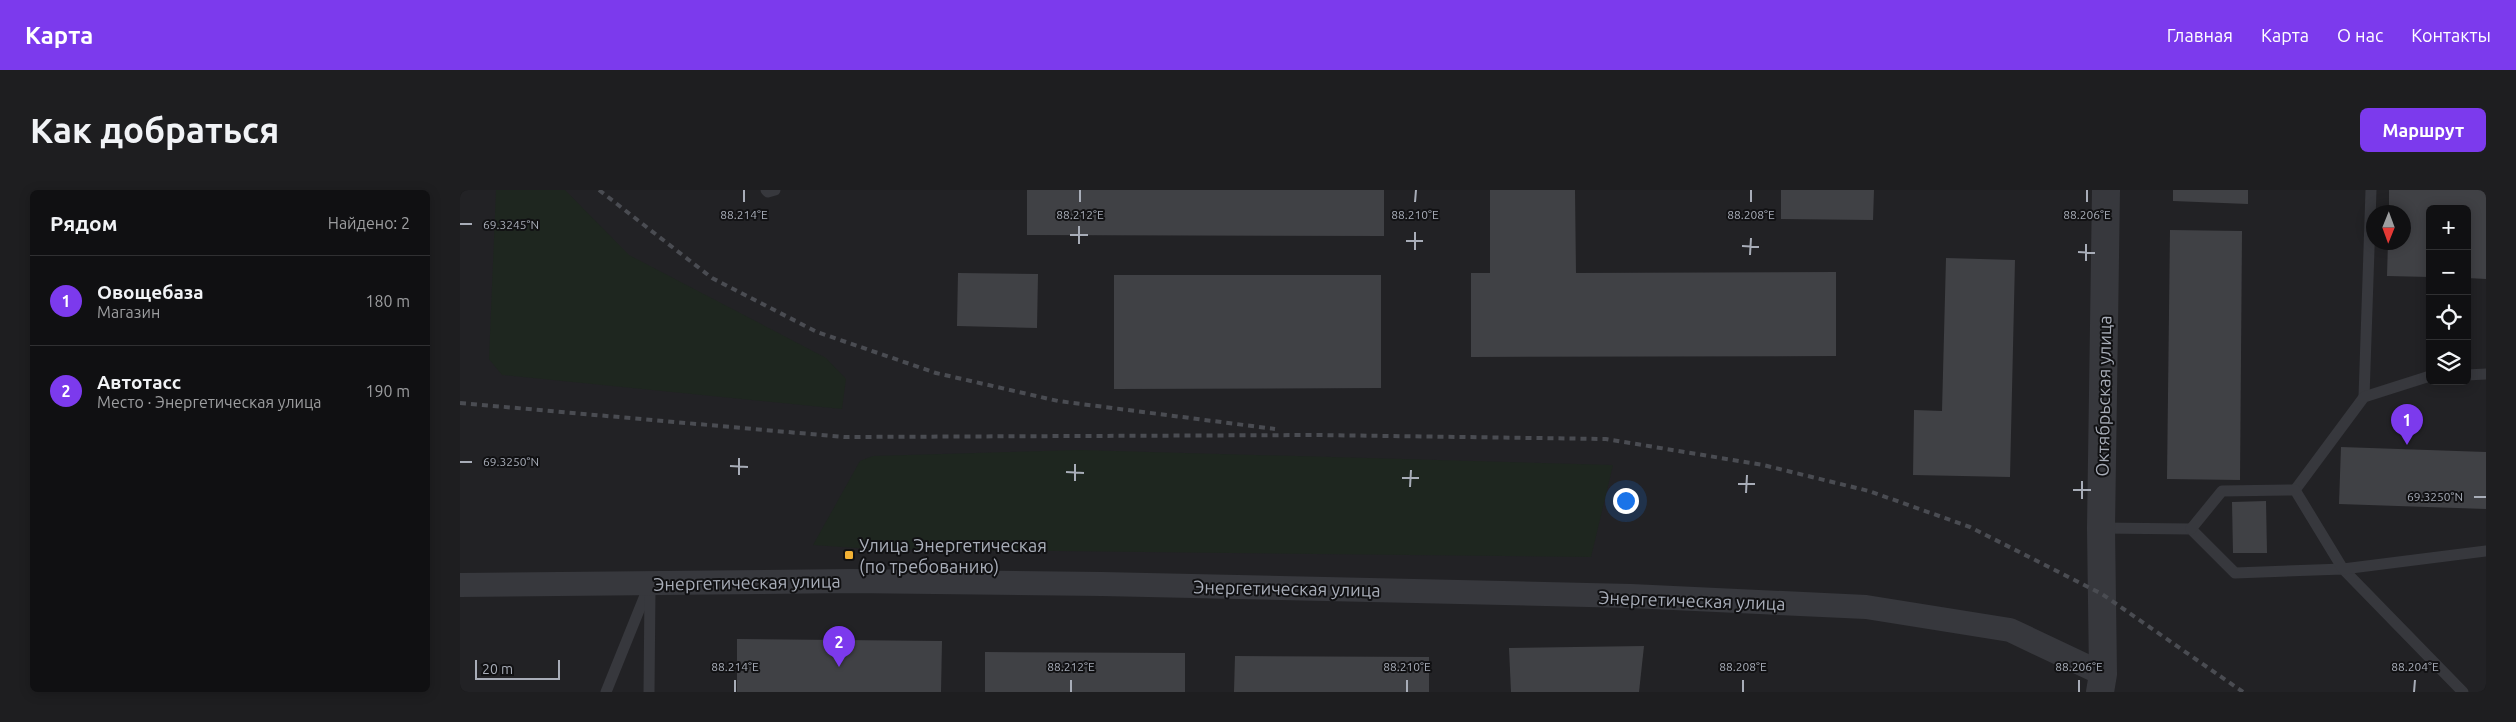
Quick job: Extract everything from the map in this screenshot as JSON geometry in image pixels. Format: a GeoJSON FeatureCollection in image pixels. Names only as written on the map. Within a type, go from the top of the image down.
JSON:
{"type":"FeatureCollection","features":[{"type":"Feature","properties":{"kind":"street","name":"Октябрьская улица"},"geometry":{"type":"LineString","coordinates":[[2102,683],[2101,528],[2106,190]]}},
{"type":"Feature","properties":{"kind":"street","name":"Энергетическая улица"},"geometry":{"type":"LineString","coordinates":[[460,585],[850,581],[1102,584],[1631,596],[1866,608],[2010,630],[2102,683]]}},
{"type":"Feature","properties":{"kind":"lane"},"geometry":{"type":"LineString","coordinates":[[766,190],[768,192],[775,190]]}},
{"type":"Feature","properties":{"kind":"lane"},"geometry":{"type":"LineString","coordinates":[[2295,490],[2364,397],[2371,190]]}},
{"type":"Feature","properties":{"kind":"lane"},"geometry":{"type":"LineString","coordinates":[[2471,375],[2486,374]]}},
{"type":"Feature","properties":{"kind":"lane"},"geometry":{"type":"LineString","coordinates":[[2364,397],[2426,377]]}},
{"type":"Feature","properties":{"kind":"lane"},"geometry":{"type":"LineString","coordinates":[[2192,529],[2222,491],[2295,490]]}},
{"type":"Feature","properties":{"kind":"lane"},"geometry":{"type":"LineString","coordinates":[[2295,490],[2343,569],[2463,692]]}},
{"type":"Feature","properties":{"kind":"lane"},"geometry":{"type":"LineString","coordinates":[[2101,528],[2192,529],[2235,573],[2343,569],[2486,551]]}},
{"type":"Feature","properties":{"kind":"lane"},"geometry":{"type":"LineString","coordinates":[[606,692],[650,583]]}},
{"type":"Feature","properties":{"kind":"lane"},"geometry":{"type":"LineString","coordinates":[[649,692],[650,583]]}},
{"type":"Feature","properties":{"kind":"shaded area"},"geometry":{"type":"Polygon","coordinates":[[[460,190],[2486,190],[2486,692],[460,692],[460,190]]]}},
{"type":"Feature","properties":{"kind":"shaded area"},"geometry":{"type":"Polygon","coordinates":[[[496,190],[565,190],[629,255],[826,358],[846,379],[842,409],[502,375],[489,359],[496,190]]]}},
{"type":"Feature","properties":{"kind":"shaded area"},"geometry":{"type":"Polygon","coordinates":[[[1080,450],[1613,465],[1591,557],[871,549],[813,545],[860,461],[873,456],[1080,450]]]}},
{"type":"Feature","properties":{"kind":"building"},"geometry":{"type":"Polygon","coordinates":[[[1027,190],[1384,190],[1384,236],[1027,235],[1027,190]]]}},
{"type":"Feature","properties":{"kind":"building"},"geometry":{"type":"Polygon","coordinates":[[[1490,190],[1575,190],[1576,273],[1836,272],[1836,356],[1471,357],[1471,273],[1490,273],[1490,190]]]}},
{"type":"Feature","properties":{"kind":"building"},"geometry":{"type":"Polygon","coordinates":[[[1781,190],[1874,190],[1873,220],[1781,219],[1781,190]]]}},
{"type":"Feature","properties":{"kind":"building"},"geometry":{"type":"Polygon","coordinates":[[[2173,190],[2248,190],[2248,204],[2173,201],[2173,190]]]}},
{"type":"Feature","properties":{"kind":"building"},"geometry":{"type":"Polygon","coordinates":[[[2389,190],[2486,190],[2486,279],[2471,278],[2471,205],[2426,205],[2426,277],[2387,276],[2388,250],[2411,250],[2411,205],[2389,205],[2389,190]]]}},
{"type":"Feature","properties":{"kind":"building"},"geometry":{"type":"Polygon","coordinates":[[[2170,230],[2242,231],[2240,480],[2167,479],[2170,230]]]}},
{"type":"Feature","properties":{"kind":"building"},"geometry":{"type":"Polygon","coordinates":[[[1946,258],[2015,260],[2010,477],[1913,475],[1914,410],[1942,411],[1946,258]]]}},
{"type":"Feature","properties":{"kind":"building"},"geometry":{"type":"Polygon","coordinates":[[[958,273],[1038,274],[1037,328],[957,326],[958,273]]]}},
{"type":"Feature","properties":{"kind":"building"},"geometry":{"type":"Polygon","coordinates":[[[1114,275],[1381,275],[1381,388],[1114,389],[1114,275]]]}},
{"type":"Feature","properties":{"kind":"building"},"geometry":{"type":"Polygon","coordinates":[[[2341,447],[2486,452],[2486,509],[2339,504],[2341,447]]]}},
{"type":"Feature","properties":{"kind":"building"},"geometry":{"type":"Polygon","coordinates":[[[2266,501],[2267,553],[2233,553],[2232,502],[2266,501]]]}},
{"type":"Feature","properties":{"kind":"building"},"geometry":{"type":"Polygon","coordinates":[[[737,639],[942,641],[941,692],[737,692],[737,639]]]}},
{"type":"Feature","properties":{"kind":"building"},"geometry":{"type":"Polygon","coordinates":[[[1644,646],[1639,692],[1511,692],[1509,648],[1644,646]]]}},
{"type":"Feature","properties":{"kind":"building"},"geometry":{"type":"Polygon","coordinates":[[[985,652],[1185,653],[1185,692],[985,692],[985,652]]]}},
{"type":"Feature","properties":{"kind":"building"},"geometry":{"type":"Polygon","coordinates":[[[1235,656],[1429,657],[1429,692],[1234,692],[1235,656]]]}},
{"type":"Feature","properties":{"kind":"railway"},"geometry":{"type":"LineString","coordinates":[[599,190],[712,278],[817,332],[936,373],[1058,401],[1275,429]]}},
{"type":"Feature","properties":{"kind":"railway"},"geometry":{"type":"LineString","coordinates":[[460,403],[844,437],[1317,435],[1606,439],[1763,465],[1869,491],[1970,527],[2102,594],[2243,692]]}},
{"type":"Feature","properties":{"kind":"place","name":"Овощебаза"},"geometry":{"type":"Point","coordinates":[2407,445]}},
{"type":"Feature","properties":{"kind":"place","name":"Улица Энергетическая (по требованию)"},"geometry":{"type":"Point","coordinates":[849,555]}},
{"type":"Feature","properties":{"kind":"place","name":"Автотасс"},"geometry":{"type":"Point","coordinates":[839,667]}}]}
